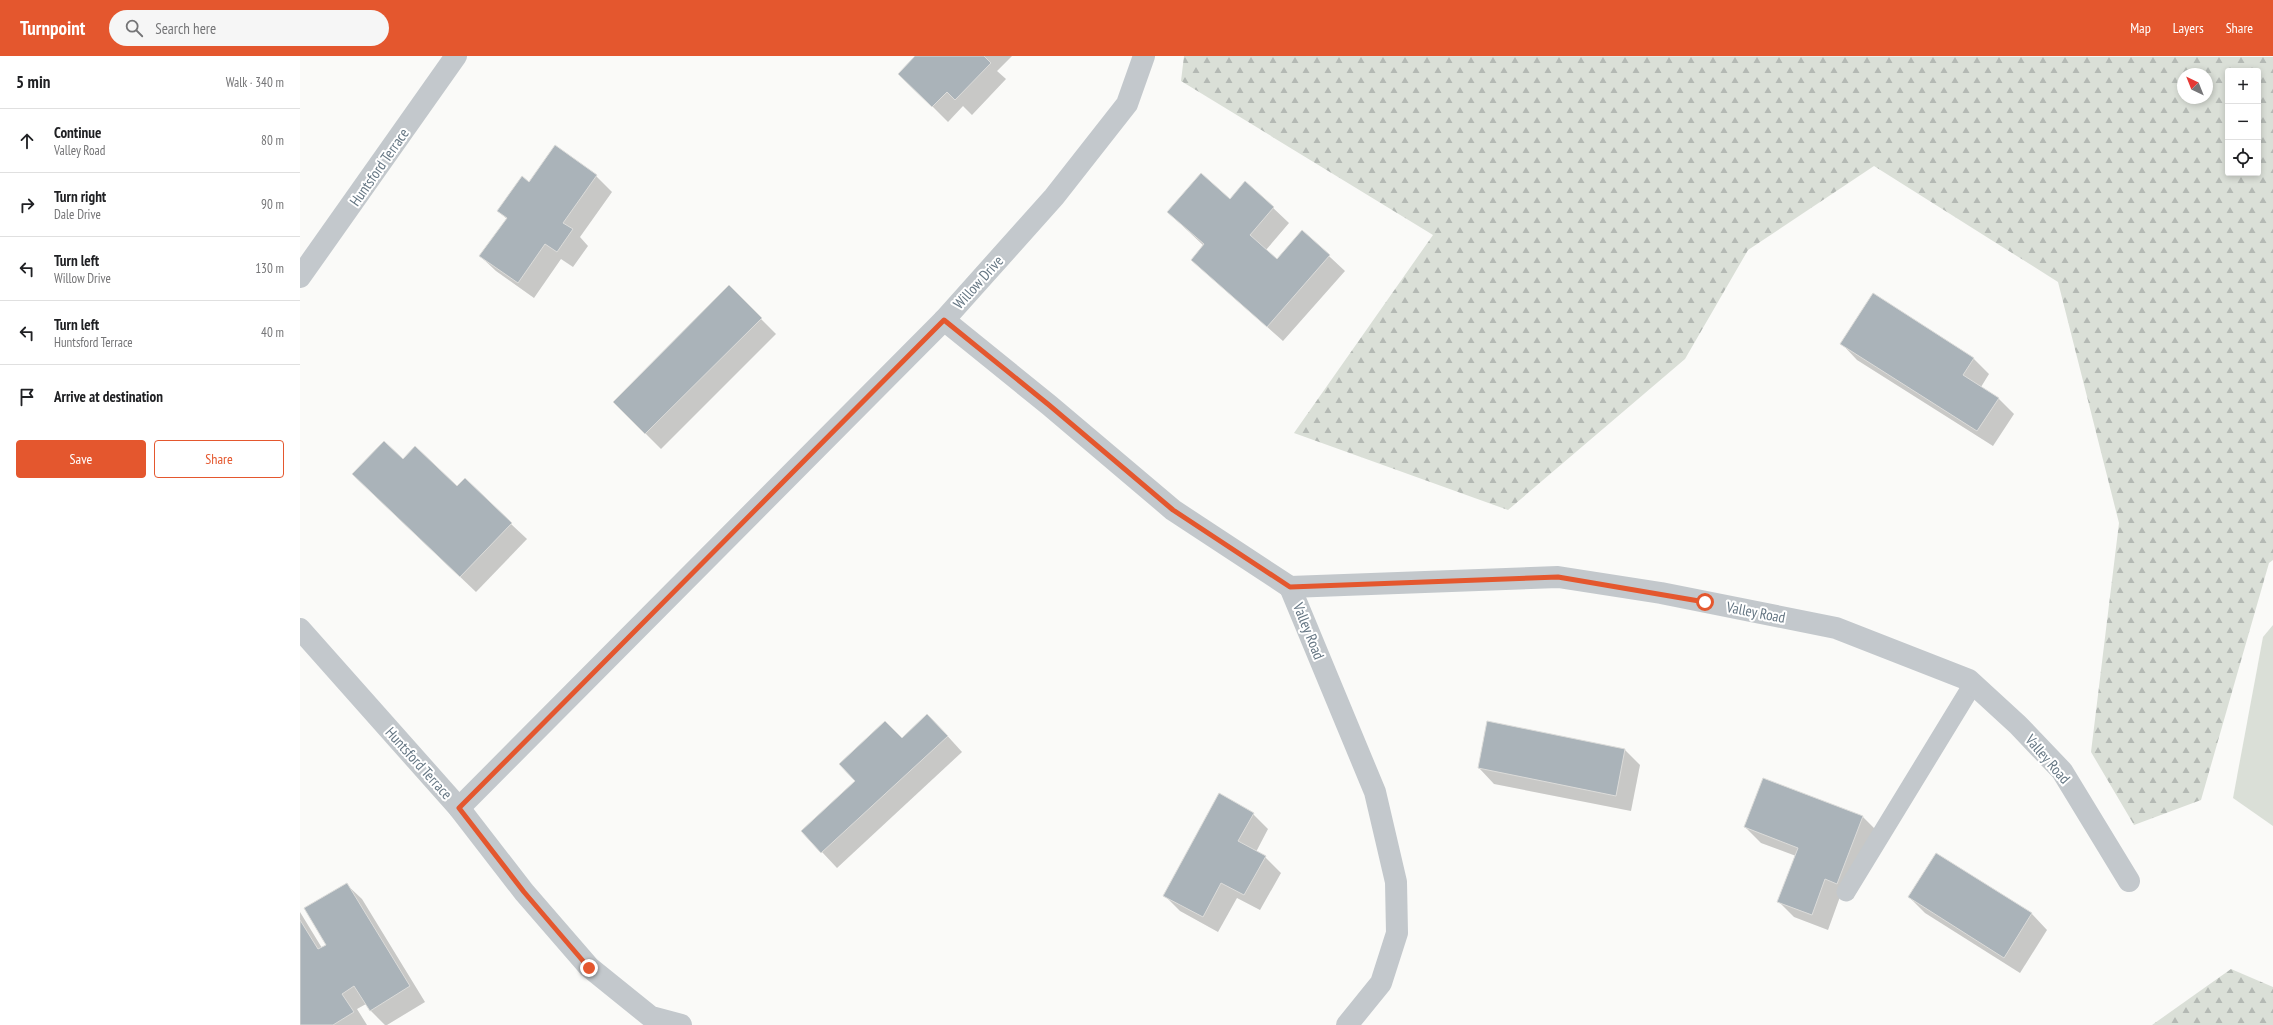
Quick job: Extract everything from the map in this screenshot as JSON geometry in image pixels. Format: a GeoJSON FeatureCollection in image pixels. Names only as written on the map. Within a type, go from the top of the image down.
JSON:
{"type":"FeatureCollection","features":[{"type":"Feature","properties":{"kind":"street","name":"Huntsford Terrace"},"geometry":{"type":"LineString","coordinates":[[300,277],[456,56]]}},
{"type":"Feature","properties":{"kind":"street","name":"Willow Drive"},"geometry":{"type":"LineString","coordinates":[[459,808],[944,320],[1054,197],[1127,104],[1144,56]]}},
{"type":"Feature","properties":{"kind":"street"},"geometry":{"type":"LineString","coordinates":[[944,320],[1049,405],[1173,510],[1290,587]]}},
{"type":"Feature","properties":{"kind":"street","name":"Valley Road"},"geometry":{"type":"LineString","coordinates":[[1347,1025],[1380,983],[1397,933],[1396,882],[1375,792],[1290,587],[1558,577],[1661,593],[1836,628],[1969,680],[2018,725],[2062,771],[2129,881]]}},
{"type":"Feature","properties":{"kind":"street","name":"Huntsford Terrace"},"geometry":{"type":"LineString","coordinates":[[300,629],[459,808],[524,892],[589,968],[644,1021]]}},
{"type":"Feature","properties":{"kind":"street"},"geometry":{"type":"LineString","coordinates":[[644,1021],[681,1025]]}},
{"type":"Feature","properties":{"kind":"lane"},"geometry":{"type":"LineString","coordinates":[[1846,892],[1973,684]]}},
{"type":"Feature","properties":{"kind":"green space"},"geometry":{"type":"Polygon","coordinates":[[[1184,56],[2273,57],[2273,560],[2269,563],[2201,800],[2134,825],[2091,752],[2119,523],[2058,282],[1874,166],[1748,250],[1685,359],[1508,510],[1294,433],[1433,235],[1181,81],[1184,56]]]}},
{"type":"Feature","properties":{"kind":"green space"},"geometry":{"type":"Polygon","coordinates":[[[2273,625],[2273,826],[2233,798],[2263,637],[2273,625]]]}},
{"type":"Feature","properties":{"kind":"green space"},"geometry":{"type":"Polygon","coordinates":[[[2231,969],[2273,987],[2273,1025],[2152,1025],[2231,969]]]}},
{"type":"Feature","properties":{"kind":"building"},"geometry":{"type":"Polygon","coordinates":[[[915,56],[984,56],[991,63],[955,100],[947,92],[932,107],[898,74],[915,56]]]}},
{"type":"Feature","properties":{"kind":"building"},"geometry":{"type":"Polygon","coordinates":[[[555,145],[597,175],[563,223],[573,229],[557,252],[545,244],[518,283],[479,256],[507,218],[497,211],[522,176],[529,182],[555,145]]]}},
{"type":"Feature","properties":{"kind":"building"},"geometry":{"type":"Polygon","coordinates":[[[1201,173],[1230,199],[1245,181],[1274,207],[1250,235],[1277,259],[1302,230],[1330,255],[1267,327],[1191,260],[1204,244],[1167,212],[1201,173]]]}},
{"type":"Feature","properties":{"kind":"building"},"geometry":{"type":"Polygon","coordinates":[[[729,285],[762,318],[645,434],[613,402],[729,285]]]}},
{"type":"Feature","properties":{"kind":"building"},"geometry":{"type":"Polygon","coordinates":[[[1873,293],[1974,358],[1963,375],[1999,398],[1977,431],[1840,344],[1873,293]]]}},
{"type":"Feature","properties":{"kind":"building"},"geometry":{"type":"Polygon","coordinates":[[[384,441],[403,459],[415,446],[457,486],[465,478],[512,523],[460,577],[352,474],[384,441]]]}},
{"type":"Feature","properties":{"kind":"building"},"geometry":{"type":"Polygon","coordinates":[[[927,714],[948,736],[821,853],[801,831],[855,781],[839,764],[885,721],[902,738],[927,714]]]}},
{"type":"Feature","properties":{"kind":"building"},"geometry":{"type":"Polygon","coordinates":[[[1487,721],[1625,749],[1616,796],[1478,768],[1487,721]]]}},
{"type":"Feature","properties":{"kind":"building"},"geometry":{"type":"Polygon","coordinates":[[[1763,778],[1863,816],[1837,884],[1825,879],[1812,915],[1777,902],[1798,848],[1744,827],[1763,778]]]}},
{"type":"Feature","properties":{"kind":"building"},"geometry":{"type":"Polygon","coordinates":[[[1219,793],[1254,813],[1238,841],[1266,856],[1244,895],[1221,883],[1203,917],[1163,896],[1219,793]]]}},
{"type":"Feature","properties":{"kind":"building"},"geometry":{"type":"Polygon","coordinates":[[[1936,853],[2032,913],[2004,958],[1908,897],[1936,853]]]}},
{"type":"Feature","properties":{"kind":"building"},"geometry":{"type":"Polygon","coordinates":[[[347,883],[410,986],[370,1011],[354,986],[342,994],[354,1012],[333,1025],[300,1025],[300,920],[318,949],[326,945],[304,908],[347,883]]]}},
{"type":"Feature","properties":{"kind":"route"},"geometry":{"type":"LineString","coordinates":[[589,968],[524,892],[459,808],[944,320],[1049,405],[1173,510],[1290,587],[1558,577],[1661,593],[1705,602]]}}]}
